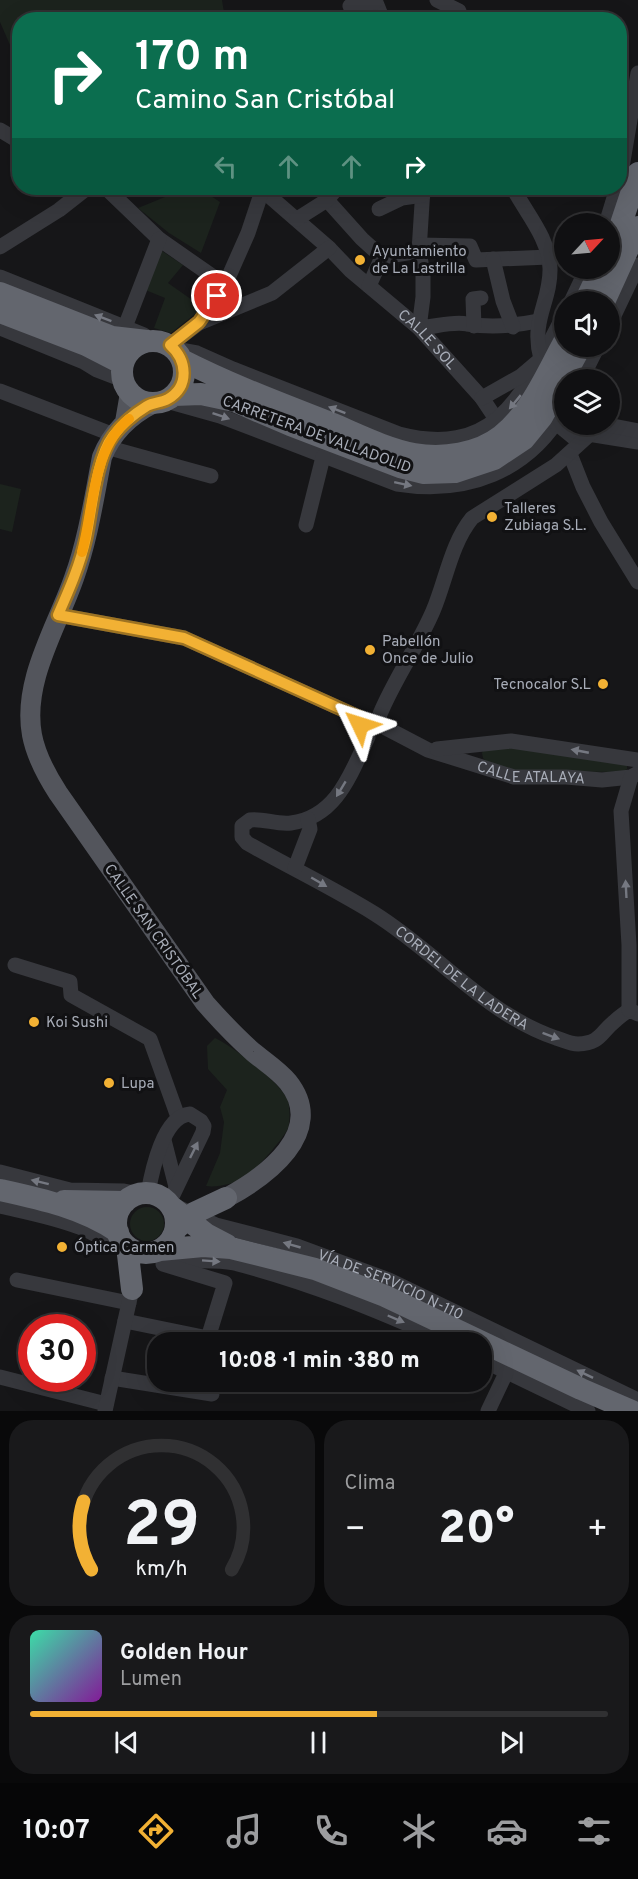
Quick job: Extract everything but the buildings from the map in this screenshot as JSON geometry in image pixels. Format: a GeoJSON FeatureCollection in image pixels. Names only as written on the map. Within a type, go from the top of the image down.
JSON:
{"type":"FeatureCollection","features":[{"type":"Feature","properties":{"kind":"highway"},"geometry":{"type":"LineString","coordinates":[[620,228],[638,173]]}},
{"type":"Feature","properties":{"kind":"highway"},"geometry":{"type":"LineString","coordinates":[[609,291],[638,227]]}},
{"type":"Feature","properties":{"kind":"highway","name":"CARRETERA DE VALLADOLID"},"geometry":{"type":"LineString","coordinates":[[0,293],[113,338],[166,347],[214,377],[413,454],[438,456],[465,453],[499,438],[527,409],[556,357]]}},
{"type":"Feature","properties":{"kind":"highway"},"geometry":{"type":"LineString","coordinates":[[0,312],[86,345],[125,379],[142,401],[164,399],[183,379],[166,347],[133,348],[127,355],[125,379]]}},
{"type":"Feature","properties":{"kind":"highway","name":"CARRETERA DE VALLADOLID"},"geometry":{"type":"LineString","coordinates":[[164,399],[201,394],[234,401],[400,467],[424,472],[455,471],[494,459],[524,439],[542,417],[575,357]]}},
{"type":"Feature","properties":{"kind":"highway"},"geometry":{"type":"LineString","coordinates":[[0,1190],[48,1201],[86,1215],[140,1253],[192,1246],[231,1248],[299,1264],[362,1286],[632,1411]]}},
{"type":"Feature","properties":{"kind":"highway"},"geometry":{"type":"LineString","coordinates":[[48,1201],[156,1195],[179,1210],[206,1234],[231,1248]]}},
{"type":"Feature","properties":{"kind":"highway"},"geometry":{"type":"LineString","coordinates":[[130,1296],[117,1216],[138,1196]]}},
{"type":"Feature","properties":{"kind":"highway","name":"CALLE SAN CRISTÓBAL"},"geometry":{"type":"LineString","coordinates":[[179,1210],[226,1198]]}},
{"type":"Feature","properties":{"kind":"highway"},"geometry":{"type":"LineString","coordinates":[[130,1296],[157,1251],[171,1241],[179,1210]]}},
{"type":"Feature","properties":{"kind":"main road","name":"CALLE SAN CRISTÓBAL"},"geometry":{"type":"LineString","coordinates":[[125,379],[115,434],[80,559],[36,680],[32,707],[32,735],[45,773],[205,1003],[231,1032],[282,1076],[295,1093],[300,1120],[292,1144],[263,1175],[226,1198]]}},
{"type":"Feature","properties":{"kind":"main road"},"geometry":{"type":"LineString","coordinates":[[115,434],[164,399]]}},
{"type":"Feature","properties":{"kind":"street"},"geometry":{"type":"LineString","coordinates":[[437,0],[462,6]]}},
{"type":"Feature","properties":{"kind":"street"},"geometry":{"type":"LineString","coordinates":[[350,6],[375,1]]}},
{"type":"Feature","properties":{"kind":"street"},"geometry":{"type":"LineString","coordinates":[[627,138],[638,73]]}},
{"type":"Feature","properties":{"kind":"street"},"geometry":{"type":"LineString","coordinates":[[0,247],[59,210],[78,195]]}},
{"type":"Feature","properties":{"kind":"street"},"geometry":{"type":"LineString","coordinates":[[113,195],[159,239],[225,285]]}},
{"type":"Feature","properties":{"kind":"street"},"geometry":{"type":"LineString","coordinates":[[207,316],[225,285],[248,233],[260,195]]}},
{"type":"Feature","properties":{"kind":"street","name":"CALLE SOL"},"geometry":{"type":"LineString","coordinates":[[270,195],[369,286],[419,328],[482,398],[496,419]]}},
{"type":"Feature","properties":{"kind":"street"},"geometry":{"type":"LineString","coordinates":[[297,219],[331,195]]}},
{"type":"Feature","properties":{"kind":"street"},"geometry":{"type":"LineString","coordinates":[[379,209],[411,195]]}},
{"type":"Feature","properties":{"kind":"street"},"geometry":{"type":"LineString","coordinates":[[423,195],[419,248],[423,285],[419,328],[465,324],[513,327],[538,321]]}},
{"type":"Feature","properties":{"kind":"street"},"geometry":{"type":"LineString","coordinates":[[482,398],[521,375],[541,359],[537,346],[538,321],[549,277],[549,257],[539,231],[517,195]]}},
{"type":"Feature","properties":{"kind":"street"},"geometry":{"type":"LineString","coordinates":[[609,213],[615,195]]}},
{"type":"Feature","properties":{"kind":"street"},"geometry":{"type":"LineString","coordinates":[[327,200],[358,235],[382,257]]}},
{"type":"Feature","properties":{"kind":"street"},"geometry":{"type":"LineString","coordinates":[[125,327],[159,239]]}},
{"type":"Feature","properties":{"kind":"street"},"geometry":{"type":"LineString","coordinates":[[382,257],[419,248],[470,246],[476,260],[549,257]]}},
{"type":"Feature","properties":{"kind":"street"},"geometry":{"type":"LineString","coordinates":[[166,347],[207,316],[272,293],[329,248]]}},
{"type":"Feature","properties":{"kind":"street"},"geometry":{"type":"LineString","coordinates":[[369,286],[382,257]]}},
{"type":"Feature","properties":{"kind":"street"},"geometry":{"type":"LineString","coordinates":[[493,259],[503,301],[513,327]]}},
{"type":"Feature","properties":{"kind":"street"},"geometry":{"type":"LineString","coordinates":[[620,303],[638,265]]}},
{"type":"Feature","properties":{"kind":"street","name":"CARRETERA DE VALLADOLID"},"geometry":{"type":"LineString","coordinates":[[0,278],[125,327],[166,347],[197,353],[355,417],[422,440],[446,441],[459,438],[485,427],[505,413],[520,396],[554,334]]}},
{"type":"Feature","properties":{"kind":"street"},"geometry":{"type":"LineString","coordinates":[[474,326],[473,299],[481,298]]}},
{"type":"Feature","properties":{"kind":"street"},"geometry":{"type":"LineString","coordinates":[[0,328],[84,362],[97,370],[125,379]]}},
{"type":"Feature","properties":{"kind":"street"},"geometry":{"type":"LineString","coordinates":[[0,391],[115,434],[211,476]]}},
{"type":"Feature","properties":{"kind":"street","name":"CARRETERA DE VALLADOLID"},"geometry":{"type":"LineString","coordinates":[[164,399],[220,416],[397,484],[418,487],[474,482],[507,469],[529,453],[554,424]]}},
{"type":"Feature","properties":{"kind":"street"},"geometry":{"type":"LineString","coordinates":[[380,714],[431,614],[465,528],[472,518],[556,465],[602,425],[638,431]]}},
{"type":"Feature","properties":{"kind":"street"},"geometry":{"type":"LineString","coordinates":[[573,435],[579,443],[583,487],[601,522],[638,582]]}},
{"type":"Feature","properties":{"kind":"street"},"geometry":{"type":"LineString","coordinates":[[579,443],[638,442]]}},
{"type":"Feature","properties":{"kind":"street","name":"CARRETERA DE VALLADOLID"},"geometry":{"type":"LineString","coordinates":[[306,525],[323,457]]}},
{"type":"Feature","properties":{"kind":"street"},"geometry":{"type":"LineString","coordinates":[[58,615],[184,638],[361,718]]}},
{"type":"Feature","properties":{"kind":"street"},"geometry":{"type":"LineString","coordinates":[[368,712],[380,714],[385,720],[386,729],[377,737],[368,737],[360,729],[361,718],[368,712]]}},
{"type":"Feature","properties":{"kind":"street","name":"CALLE ATALAYA"},"geometry":{"type":"LineString","coordinates":[[386,729],[428,750],[514,777],[602,780],[634,775]]}},
{"type":"Feature","properties":{"kind":"street","name":"CORDEL DE LA LADERA"},"geometry":{"type":"LineString","coordinates":[[368,737],[338,796],[322,812],[308,819],[281,824],[254,819],[245,823],[241,830],[242,837],[247,843],[375,914],[518,1021],[542,1033],[576,1044],[592,1042],[605,1033],[614,1021],[634,1012],[621,811],[634,775]]}},
{"type":"Feature","properties":{"kind":"street","name":"CALLE ATALAYA"},"geometry":{"type":"LineString","coordinates":[[428,750],[511,741],[638,760]]}},
{"type":"Feature","properties":{"kind":"street"},"geometry":{"type":"LineString","coordinates":[[295,868],[310,828],[308,819]]}},
{"type":"Feature","properties":{"kind":"street"},"geometry":{"type":"LineString","coordinates":[[15,965],[70,982],[71,995],[147,1037],[153,1044],[178,1117]]}},
{"type":"Feature","properties":{"kind":"street"},"geometry":{"type":"LineString","coordinates":[[0,1172],[70,1190],[124,1191],[138,1196],[172,1123],[178,1117],[190,1114],[204,1125],[179,1210]]}},
{"type":"Feature","properties":{"kind":"street"},"geometry":{"type":"LineString","coordinates":[[164,1140],[179,1210]]}},
{"type":"Feature","properties":{"kind":"street"},"geometry":{"type":"LineString","coordinates":[[0,1206],[83,1228],[115,1245],[122,1239]]}},
{"type":"Feature","properties":{"kind":"street","name":"VÍA DE SERVICIO N-110"},"geometry":{"type":"LineString","coordinates":[[179,1210],[216,1225],[297,1246],[389,1280],[638,1400]]}},
{"type":"Feature","properties":{"kind":"street"},"geometry":{"type":"LineString","coordinates":[[125,1322],[208,1338],[225,1283],[165,1265],[159,1261],[157,1251]]}},
{"type":"Feature","properties":{"kind":"street","name":"VÍA DE SERVICIO N-110"},"geometry":{"type":"LineString","coordinates":[[157,1251],[169,1259],[233,1263],[309,1285],[352,1300],[425,1332]]}},
{"type":"Feature","properties":{"kind":"street"},"geometry":{"type":"LineString","coordinates":[[0,1377],[106,1407],[130,1296],[17,1280]]}},
{"type":"Feature","properties":{"kind":"street"},"geometry":{"type":"LineString","coordinates":[[492,1365],[588,1411]]}},
{"type":"Feature","properties":{"kind":"street"},"geometry":{"type":"LineString","coordinates":[[488,1411],[506,1373]]}},
{"type":"Feature","properties":{"kind":"street"},"geometry":{"type":"LineString","coordinates":[[112,1378],[212,1394]]}},
{"type":"Feature","properties":{"kind":"shaded area"},"geometry":{"type":"Polygon","coordinates":[[[0,0],[222,0],[224,12],[12,12],[12,44],[10,45],[0,22],[0,0]]]}},
{"type":"Feature","properties":{"kind":"shaded area"},"geometry":{"type":"Polygon","coordinates":[[[170,195],[210,195],[220,202],[201,253],[169,233],[138,208],[170,195]]]}},
{"type":"Feature","properties":{"kind":"shaded area"},"geometry":{"type":"Polygon","coordinates":[[[162,251],[183,265],[168,283],[195,302],[194,304],[200,310],[171,333],[154,328],[165,298],[143,289],[162,251]]]}},
{"type":"Feature","properties":{"kind":"shaded area"},"geometry":{"type":"Polygon","coordinates":[[[0,484],[21,489],[12,532],[0,529],[0,484]]]}},
{"type":"Feature","properties":{"kind":"shaded area"},"geometry":{"type":"Polygon","coordinates":[[[512,745],[627,765],[627,769],[622,772],[514,771],[487,762],[483,758],[484,749],[512,745]]]}},
{"type":"Feature","properties":{"kind":"shaded area"},"geometry":{"type":"Polygon","coordinates":[[[215,1038],[267,1075],[284,1093],[288,1101],[289,1119],[288,1128],[281,1139],[250,1174],[221,1186],[206,1186],[220,1153],[224,1122],[220,1107],[227,1090],[208,1069],[207,1046],[215,1038]]]}},
{"type":"Feature","properties":{"kind":"shaded area"},"geometry":{"type":"Polygon","coordinates":[[[147,1207],[159,1212],[164,1224],[159,1236],[147,1241],[135,1236],[130,1224],[135,1212],[147,1207]]]}},
{"type":"Feature","properties":{"kind":"slow traffic"},"geometry":{"type":"LineString","coordinates":[[82,552],[102,457],[111,439],[129,419]]}},
{"type":"Feature","properties":{"kind":"place","name":"Ayuntamiento de La Lastrilla"},"geometry":{"type":"Point","coordinates":[360,260]}},
{"type":"Feature","properties":{"kind":"place","name":"Talleres Zubiaga S.L."},"geometry":{"type":"Point","coordinates":[492,517]}},
{"type":"Feature","properties":{"kind":"place","name":"Pabellón Once de Julio"},"geometry":{"type":"Point","coordinates":[370,650]}},
{"type":"Feature","properties":{"kind":"place","name":"Tecnocalor S.L"},"geometry":{"type":"Point","coordinates":[603,684]}},
{"type":"Feature","properties":{"kind":"place","name":"Koi Sushi"},"geometry":{"type":"Point","coordinates":[34,1022]}},
{"type":"Feature","properties":{"kind":"place","name":"Lupa"},"geometry":{"type":"Point","coordinates":[109,1083]}},
{"type":"Feature","properties":{"kind":"place","name":"Óptica Carmen"},"geometry":{"type":"Point","coordinates":[62,1247]}},
{"type":"Feature","properties":{"kind":"route"},"geometry":{"type":"LineString","coordinates":[[217,296],[192,330],[170,345],[180,356],[184,365],[180,388],[170,398],[146,407],[126,422],[106,447],[86,539],[73,580],[58,615],[184,638],[361,718],[360,725]]}}]}
